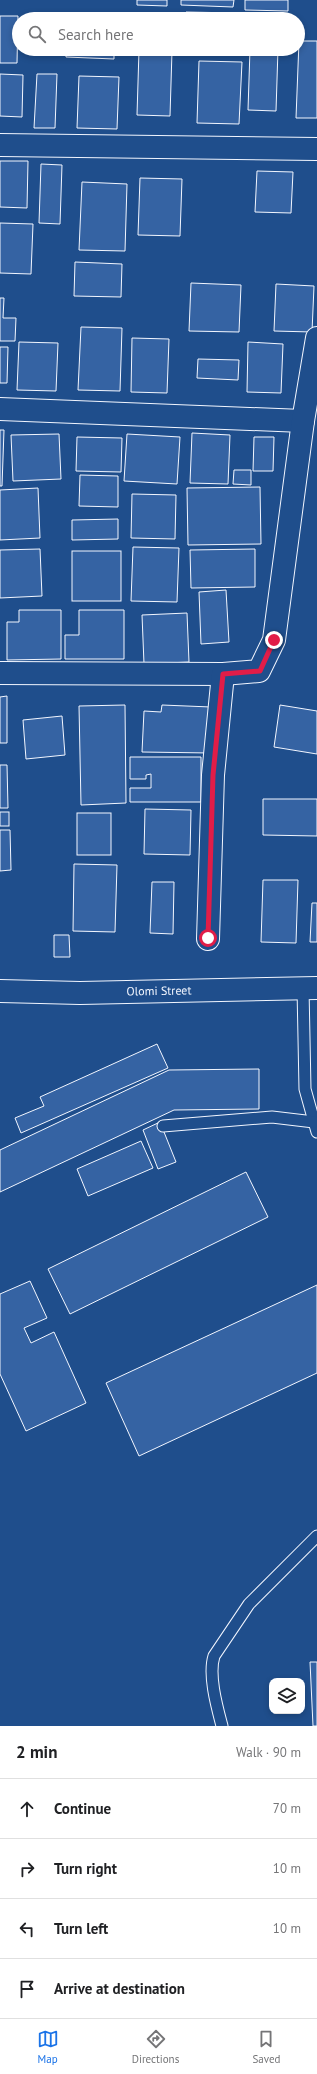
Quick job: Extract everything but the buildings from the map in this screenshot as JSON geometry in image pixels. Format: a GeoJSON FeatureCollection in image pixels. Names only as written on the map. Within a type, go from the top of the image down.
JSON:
{"type":"FeatureCollection","features":[{"type":"Feature","properties":{"kind":"street"},"geometry":{"type":"LineString","coordinates":[[0,145],[317,149]]}},
{"type":"Feature","properties":{"kind":"street"},"geometry":{"type":"LineString","coordinates":[[0,673],[223,674],[260,671],[274,640],[303,420],[317,338]]}},
{"type":"Feature","properties":{"kind":"street"},"geometry":{"type":"LineString","coordinates":[[0,409],[303,420]]}},
{"type":"Feature","properties":{"kind":"street"},"geometry":{"type":"LineString","coordinates":[[208,938],[213,775],[223,674]]}},
{"type":"Feature","properties":{"kind":"street","name":"Olomi Street"},"geometry":{"type":"LineString","coordinates":[[0,991],[80,993],[310,988]]}},
{"type":"Feature","properties":{"kind":"lane"},"geometry":{"type":"LineString","coordinates":[[310,988],[304,1089],[315,1127]]}},
{"type":"Feature","properties":{"kind":"lane"},"geometry":{"type":"LineString","coordinates":[[163,1126],[272,1116],[315,1127]]}},
{"type":"Feature","properties":{"kind":"lane"},"geometry":{"type":"LineString","coordinates":[[222,1726],[216,1703],[212,1663],[214,1656],[249,1604],[317,1536]]}},
{"type":"Feature","properties":{"kind":"route"},"geometry":{"type":"LineString","coordinates":[[208,938],[213,775],[223,674],[260,671],[274,640]]}}]}
